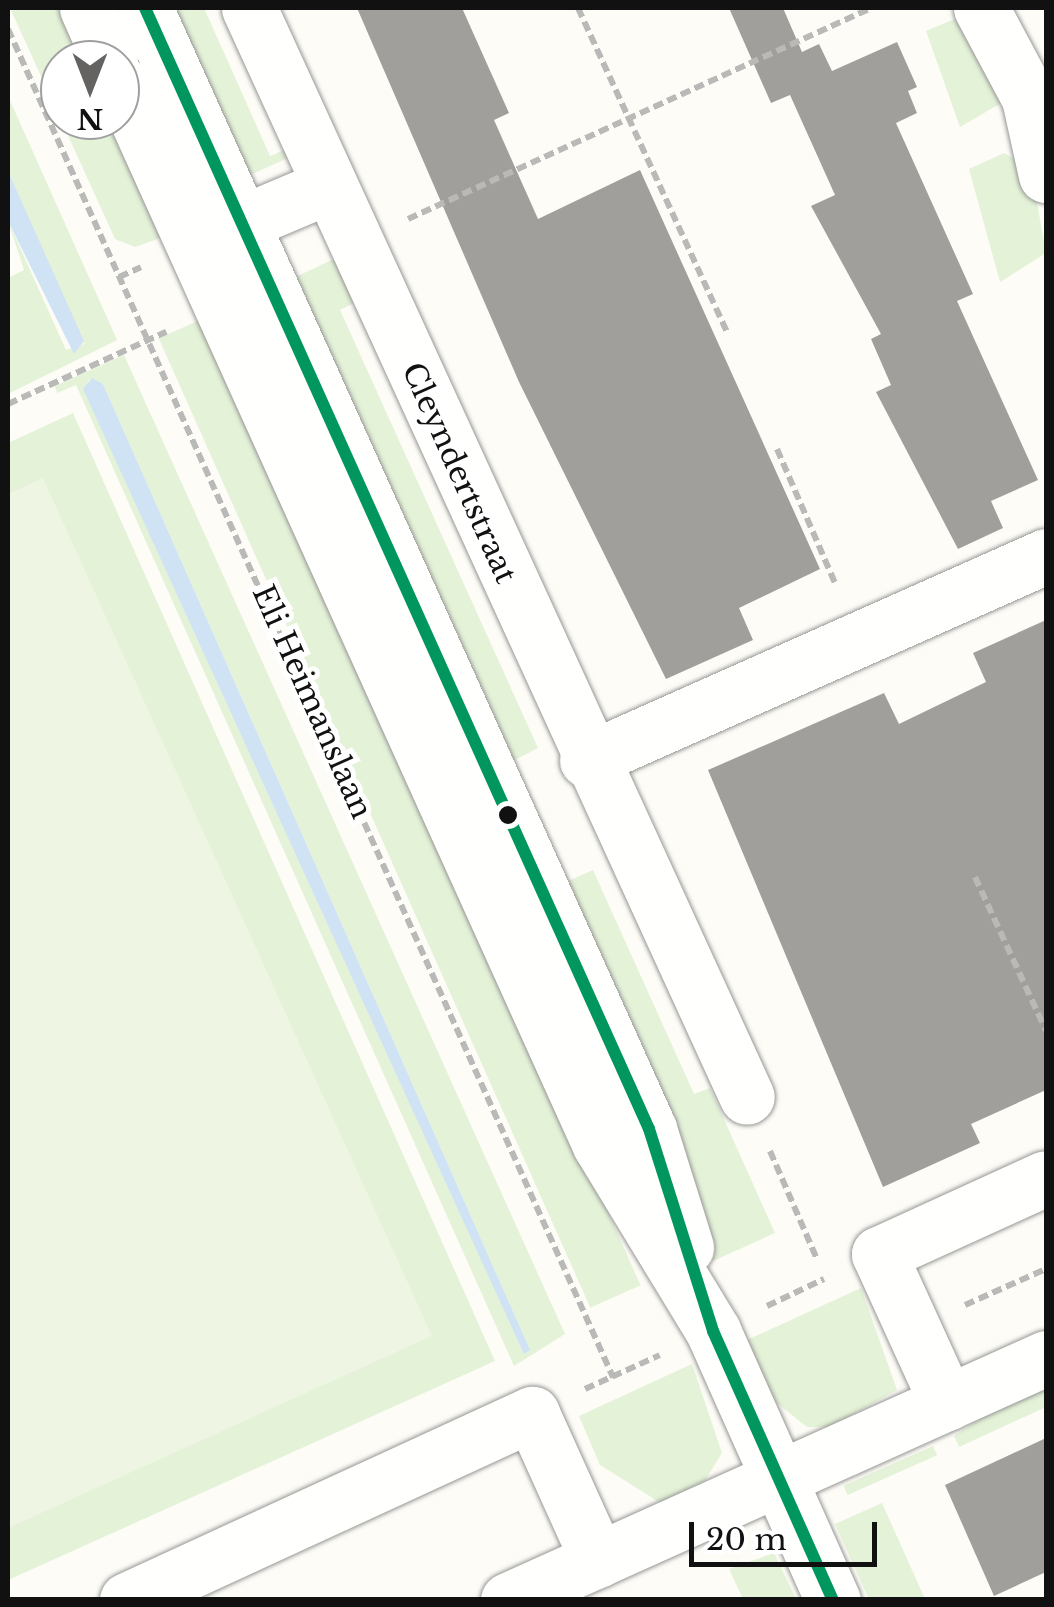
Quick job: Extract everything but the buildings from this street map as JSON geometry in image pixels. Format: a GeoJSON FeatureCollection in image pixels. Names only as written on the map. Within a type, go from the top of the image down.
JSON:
{"type":"FeatureCollection","features":[{"type":"Feature","properties":{"kind":"street"},"geometry":{"type":"LineString","coordinates":[[86,8],[101,40]]}},
{"type":"Feature","properties":{"kind":"street"},"geometry":{"type":"LineString","coordinates":[[145,8],[649,1128],[713,1331]]}},
{"type":"Feature","properties":{"kind":"street","name":"Cleyndertstraat"},"geometry":{"type":"LineString","coordinates":[[249,8],[588,760],[746,1097]]}},
{"type":"Feature","properties":{"kind":"street"},"geometry":{"type":"LineString","coordinates":[[982,8],[1029,98],[1046,175]]}},
{"type":"Feature","properties":{"kind":"street"},"geometry":{"type":"LineString","coordinates":[[140,126],[600,1145],[713,1331],[832,1600]]}},
{"type":"Feature","properties":{"kind":"street"},"geometry":{"type":"LineString","coordinates":[[193,244],[330,186]]}},
{"type":"Feature","properties":{"kind":"street"},"geometry":{"type":"LineString","coordinates":[[588,760],[1046,556]]}},
{"type":"Feature","properties":{"kind":"street"},"geometry":{"type":"LineString","coordinates":[[947,1403],[880,1254],[1046,1178]]}},
{"type":"Feature","properties":{"kind":"street"},"geometry":{"type":"LineString","coordinates":[[508,1600],[1046,1358]]}},
{"type":"Feature","properties":{"kind":"street"},"geometry":{"type":"LineString","coordinates":[[127,1600],[532,1414],[598,1560]]}},
{"type":"Feature","properties":{"kind":"path"},"geometry":{"type":"LineString","coordinates":[[578,8],[728,334]]}},
{"type":"Feature","properties":{"kind":"path"},"geometry":{"type":"LineString","coordinates":[[356,243],[871,8]]}},
{"type":"Feature","properties":{"kind":"path","name":"Eli Heimanslaan"},"geometry":{"type":"LineString","coordinates":[[8,29],[613,1377]]}},
{"type":"Feature","properties":{"kind":"path"},"geometry":{"type":"LineString","coordinates":[[8,404],[221,306]]}},
{"type":"Feature","properties":{"kind":"path"},"geometry":{"type":"LineString","coordinates":[[776,449],[860,639]]}},
{"type":"Feature","properties":{"kind":"path"},"geometry":{"type":"LineString","coordinates":[[974,877],[1046,1032]]}},
{"type":"Feature","properties":{"kind":"path"},"geometry":{"type":"LineString","coordinates":[[746,1097],[826,1278]]}},
{"type":"Feature","properties":{"kind":"path"},"geometry":{"type":"LineString","coordinates":[[913,1329],[1046,1269]]}},
{"type":"Feature","properties":{"kind":"green space"},"geometry":{"type":"Polygon","coordinates":[[[10,8],[70,8],[84,40],[40,40],[40,74],[10,8]]]}},
{"type":"Feature","properties":{"kind":"green space"},"geometry":{"type":"Polygon","coordinates":[[[161,8],[204,8],[270,156],[287,149],[290,157],[239,180],[161,8]]]}},
{"type":"Feature","properties":{"kind":"green space"},"geometry":{"type":"Polygon","coordinates":[[[957,18],[1003,102],[960,127],[926,31],[957,18]]]}},
{"type":"Feature","properties":{"kind":"green space"},"geometry":{"type":"Polygon","coordinates":[[[8,96],[117,340],[8,394],[8,278],[24,270],[8,221],[66,350],[84,344],[8,171],[8,96]]]}},
{"type":"Feature","properties":{"kind":"green space"},"geometry":{"type":"Polygon","coordinates":[[[70,140],[129,140],[172,234],[135,247],[115,239],[70,140]]]}},
{"type":"Feature","properties":{"kind":"green space"},"geometry":{"type":"Polygon","coordinates":[[[1004,153],[1031,169],[1046,253],[1000,282],[969,169],[1004,153]]]}},
{"type":"Feature","properties":{"kind":"green space"},"geometry":{"type":"Polygon","coordinates":[[[336,258],[356,302],[340,310],[538,748],[503,766],[285,282],[336,258]]]}},
{"type":"Feature","properties":{"kind":"green space"},"geometry":{"type":"Polygon","coordinates":[[[209,316],[641,1285],[590,1308],[159,338],[209,316]]]}},
{"type":"Feature","properties":{"kind":"green space"},"geometry":{"type":"Polygon","coordinates":[[[124,355],[565,1334],[514,1366],[76,385],[57,393],[55,386],[124,355]],[[88,380],[530,1350],[103,384],[88,380]]]}},
{"type":"Feature","properties":{"kind":"green space"},"geometry":{"type":"Polygon","coordinates":[[[73,413],[495,1361],[8,1580],[8,443],[73,413]]]}},
{"type":"Feature","properties":{"kind":"green space"},"geometry":{"type":"Polygon","coordinates":[[[43,478],[432,1336],[8,1528],[8,494],[43,478]]]}},
{"type":"Feature","properties":{"kind":"green space"},"geometry":{"type":"Polygon","coordinates":[[[593,870],[694,1094],[710,1088],[775,1233],[713,1261],[557,886],[593,870]]]}},
{"type":"Feature","properties":{"kind":"green space"},"geometry":{"type":"Polygon","coordinates":[[[861,1288],[897,1390],[830,1427],[807,1427],[773,1400],[747,1340],[861,1288]]]}},
{"type":"Feature","properties":{"kind":"green space"},"geometry":{"type":"Polygon","coordinates":[[[692,1364],[722,1453],[699,1490],[664,1505],[600,1465],[579,1416],[692,1364]]]}},
{"type":"Feature","properties":{"kind":"green space"},"geometry":{"type":"Polygon","coordinates":[[[1046,1375],[1046,1407],[959,1447],[954,1436],[1046,1375]]]}},
{"type":"Feature","properties":{"kind":"green space"},"geometry":{"type":"Polygon","coordinates":[[[933,1446],[937,1455],[848,1495],[843,1486],[933,1446]]]}},
{"type":"Feature","properties":{"kind":"green space"},"geometry":{"type":"Polygon","coordinates":[[[882,1503],[925,1599],[869,1599],[835,1524],[882,1503]]]}},
{"type":"Feature","properties":{"kind":"green space"},"geometry":{"type":"Polygon","coordinates":[[[774,1553],[796,1599],[743,1599],[729,1569],[774,1553]]]}},
{"type":"Feature","properties":{"kind":"water"},"geometry":{"type":"Polygon","coordinates":[[[8,171],[84,341],[74,354],[8,221],[8,171]]]}},
{"type":"Feature","properties":{"kind":"water"},"geometry":{"type":"Polygon","coordinates":[[[92,378],[103,384],[530,1350],[524,1354],[83,389],[92,378]]]}},
{"type":"Feature","properties":{"kind":"transit line"},"geometry":{"type":"LineString","coordinates":[[145,8],[649,1129],[713,1331],[833,1600]]}}]}
